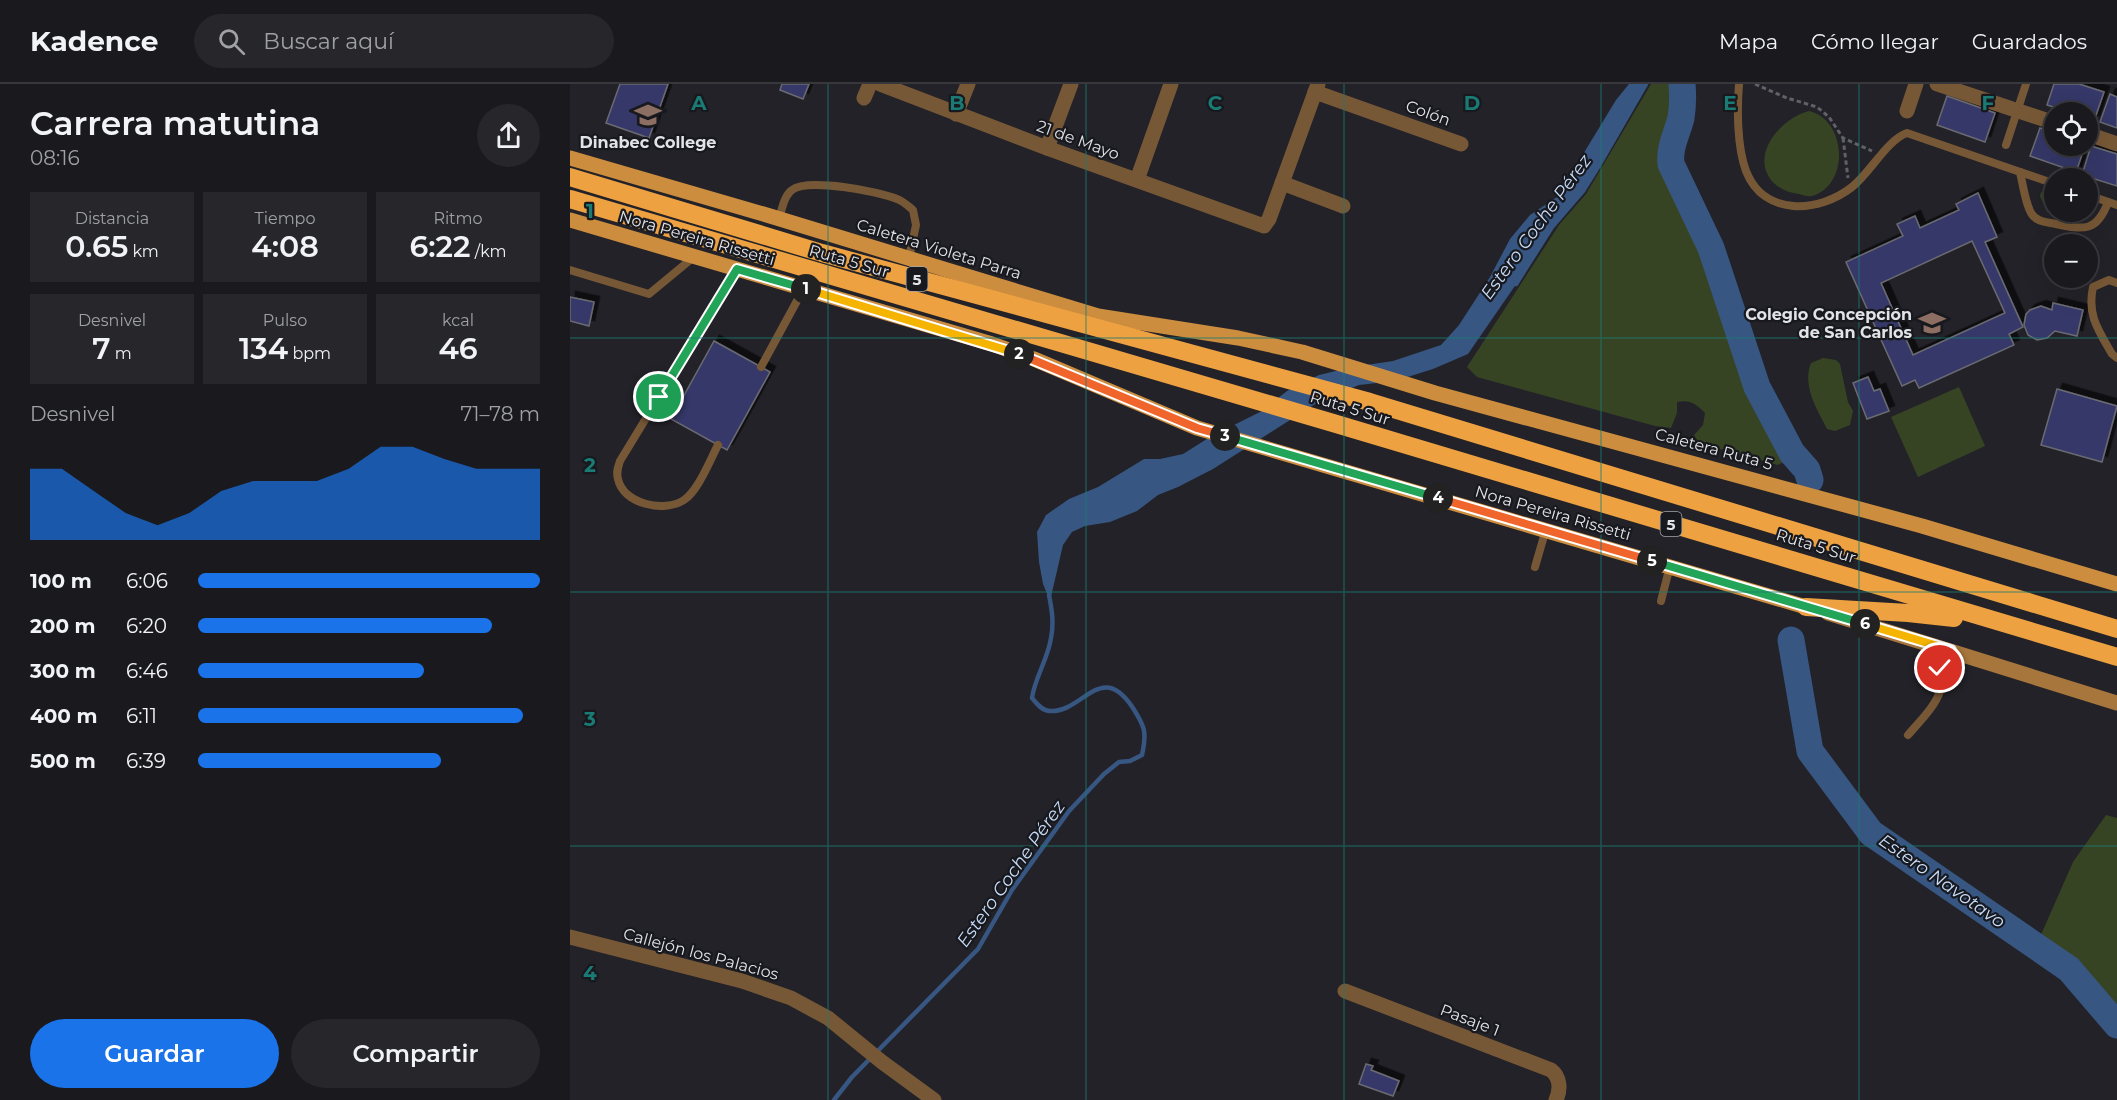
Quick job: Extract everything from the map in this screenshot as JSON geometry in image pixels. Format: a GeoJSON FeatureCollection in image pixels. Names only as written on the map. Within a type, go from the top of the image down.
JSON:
{"type":"FeatureCollection","features":[{"type":"Feature","properties":{"kind":"highway","name":"Ruta 5 Sur"},"geometry":{"type":"LineString","coordinates":[[570,177],[822,253],[1370,402],[2117,629]]}},
{"type":"Feature","properties":{"kind":"highway","name":"Ruta 5 Sur"},"geometry":{"type":"LineString","coordinates":[[570,199],[1333,423],[2117,657]]}},
{"type":"Feature","properties":{"kind":"highway"},"geometry":{"type":"LineString","coordinates":[[1806,607],[1908,613],[2009,626]]}},
{"type":"Feature","properties":{"kind":"main road","name":"Caletera Violeta Parra"},"geometry":{"type":"LineString","coordinates":[[570,158],[1098,316],[1238,338],[1302,352]]}},
{"type":"Feature","properties":{"kind":"main road","name":"Nora Pereira Rissetti"},"geometry":{"type":"LineString","coordinates":[[570,220],[992,344],[1034,359],[1197,428],[1806,607]]}},
{"type":"Feature","properties":{"kind":"main road","name":"Caletera Ruta 5"},"geometry":{"type":"LineString","coordinates":[[1302,352],[1436,393],[1835,501],[2117,584]]}},
{"type":"Feature","properties":{"kind":"street","name":"21 de Mayo"},"geometry":{"type":"LineString","coordinates":[[880,84],[1047,148],[1264,226],[1269,219],[1282,183]]}},
{"type":"Feature","properties":{"kind":"street"},"geometry":{"type":"LineString","coordinates":[[956,114],[968,84]]}},
{"type":"Feature","properties":{"kind":"street"},"geometry":{"type":"LineString","coordinates":[[1047,148],[1071,84]]}},
{"type":"Feature","properties":{"kind":"street"},"geometry":{"type":"LineString","coordinates":[[1137,180],[1171,84]]}},
{"type":"Feature","properties":{"kind":"street"},"geometry":{"type":"LineString","coordinates":[[1907,111],[1916,84]]}},
{"type":"Feature","properties":{"kind":"street"},"geometry":{"type":"LineString","coordinates":[[1937,84],[2044,119]]}},
{"type":"Feature","properties":{"kind":"street"},"geometry":{"type":"LineString","coordinates":[[1317,88],[1282,183],[1343,206]]}},
{"type":"Feature","properties":{"kind":"street","name":"Colón"},"geometry":{"type":"LineString","coordinates":[[1317,88],[1461,144]]}},
{"type":"Feature","properties":{"kind":"street"},"geometry":{"type":"LineString","coordinates":[[2098,137],[2117,144]]}},
{"type":"Feature","properties":{"kind":"street","name":"Nora Pereira Rissetti"},"geometry":{"type":"LineString","coordinates":[[1806,607],[2117,703]]}},
{"type":"Feature","properties":{"kind":"street","name":"Callejón los Palacios"},"geometry":{"type":"LineString","coordinates":[[570,937],[765,988],[791,998],[828,1018],[934,1100]]}},
{"type":"Feature","properties":{"kind":"street","name":"Pasaje 1"},"geometry":{"type":"LineString","coordinates":[[1345,991],[1551,1070],[1556,1074],[1559,1084],[1556,1100]]}},
{"type":"Feature","properties":{"kind":"lane"},"geometry":{"type":"LineString","coordinates":[[1739,84],[1738,119],[1744,163],[1758,189],[1780,203],[1798,207],[1823,203],[1852,187],[1896,138],[1907,133],[2044,180]]}},
{"type":"Feature","properties":{"kind":"lane"},"geometry":{"type":"LineString","coordinates":[[2006,145],[2026,84]]}},
{"type":"Feature","properties":{"kind":"lane"},"geometry":{"type":"LineString","coordinates":[[2020,172],[2031,214],[2040,221],[2081,229],[2092,225],[2103,216],[2108,202]]}},
{"type":"Feature","properties":{"kind":"lane"},"geometry":{"type":"LineString","coordinates":[[779,219],[790,191],[799,185],[823,185],[861,190],[897,199],[913,210],[915,225],[909,258]]}},
{"type":"Feature","properties":{"kind":"lane"},"geometry":{"type":"LineString","coordinates":[[2098,198],[2117,205]]}},
{"type":"Feature","properties":{"kind":"lane"},"geometry":{"type":"LineString","coordinates":[[570,270],[649,294],[695,256]]}},
{"type":"Feature","properties":{"kind":"lane"},"geometry":{"type":"LineString","coordinates":[[718,445],[695,488],[686,499],[678,503],[652,505],[630,497],[620,486],[617,472],[620,461],[737,269]]}},
{"type":"Feature","properties":{"kind":"lane"},"geometry":{"type":"LineString","coordinates":[[2117,283],[2109,280],[2093,287],[2090,301],[2093,319],[2112,354],[2117,358]]}},
{"type":"Feature","properties":{"kind":"lane"},"geometry":{"type":"LineString","coordinates":[[761,367],[804,288]]}},
{"type":"Feature","properties":{"kind":"lane"},"geometry":{"type":"LineString","coordinates":[[1534,567],[1546,530]]}},
{"type":"Feature","properties":{"kind":"lane"},"geometry":{"type":"LineString","coordinates":[[1661,601],[1670,566]]}},
{"type":"Feature","properties":{"kind":"lane"},"geometry":{"type":"LineString","coordinates":[[1908,735],[1940,694],[1943,681],[1940,668],[1942,660],[1951,650]]}},
{"type":"Feature","properties":{"kind":"path"},"geometry":{"type":"LineString","coordinates":[[1755,84],[1787,98],[1817,107],[1829,117],[1843,138],[1846,173],[1852,187]]}},
{"type":"Feature","properties":{"kind":"path"},"geometry":{"type":"LineString","coordinates":[[1843,138],[1882,155]]}},
{"type":"Feature","properties":{"kind":"green space"},"geometry":{"type":"Polygon","coordinates":[[[1651,84],[1676,84],[1674,114],[1660,157],[1663,173],[1703,255],[1747,392],[1785,461],[1778,465],[1720,449],[1700,446],[1694,435],[1703,425],[1705,413],[1689,402],[1677,402],[1677,413],[1671,428],[1655,426],[1477,377],[1467,367],[1559,225],[1586,194],[1651,84]]]}},
{"type":"Feature","properties":{"kind":"green space"},"geometry":{"type":"Polygon","coordinates":[[[1809,111],[1822,117],[1831,127],[1837,139],[1839,153],[1838,167],[1833,179],[1824,190],[1812,196],[1791,193],[1777,185],[1771,180],[1766,170],[1764,159],[1772,138],[1780,128],[1809,111]]]}},
{"type":"Feature","properties":{"kind":"green space"},"geometry":{"type":"Polygon","coordinates":[[[2041,192],[2044,193],[2044,205],[2040,196],[2041,192]]]}},
{"type":"Feature","properties":{"kind":"green space"},"geometry":{"type":"Polygon","coordinates":[[[1823,358],[1836,360],[1840,364],[1848,402],[1853,411],[1850,425],[1835,431],[1827,429],[1809,389],[1811,363],[1823,358]]]}},
{"type":"Feature","properties":{"kind":"green space"},"geometry":{"type":"Polygon","coordinates":[[[1959,387],[1985,446],[1918,477],[1891,417],[1959,387]]]}},
{"type":"Feature","properties":{"kind":"green space"},"geometry":{"type":"Polygon","coordinates":[[[2106,815],[2117,818],[2117,1010],[2070,954],[2040,937],[2073,862],[2106,815]]]}},
{"type":"Feature","properties":{"kind":"water"},"geometry":{"type":"Polygon","coordinates":[[[1629,84],[1646,84],[1583,191],[1552,227],[1468,354],[1433,369],[1395,381],[1359,385],[1320,401],[1213,469],[1158,495],[1137,511],[1110,522],[1085,526],[1072,532],[1063,545],[1050,601],[1043,584],[1037,532],[1046,515],[1069,499],[1098,487],[1144,459],[1160,459],[1183,454],[1210,437],[1260,412],[1287,391],[1319,375],[1393,361],[1441,345],[1459,325],[1490,277],[1510,239],[1530,215],[1557,197],[1616,100],[1629,84]]]}},
{"type":"Feature","properties":{"kind":"water"},"geometry":{"type":"Polygon","coordinates":[[[1678,84],[1688,84],[1686,113],[1679,152],[1683,172],[1676,176],[1668,163],[1667,148],[1676,114],[1678,84]]]}},
{"type":"Feature","properties":{"kind":"building"},"geometry":{"type":"Polygon","coordinates":[[[620,84],[668,84],[649,138],[606,123],[620,84]]]}},
{"type":"Feature","properties":{"kind":"building"},"geometry":{"type":"Polygon","coordinates":[[[782,84],[809,84],[803,99],[780,90],[782,84]]]}},
{"type":"Feature","properties":{"kind":"building"},"geometry":{"type":"Polygon","coordinates":[[[2054,84],[2079,84],[2104,92],[2098,109],[2098,102],[2048,102],[2054,84]]]}},
{"type":"Feature","properties":{"kind":"building"},"geometry":{"type":"Polygon","coordinates":[[[2110,94],[2117,97],[2117,128],[2100,122],[2110,94]]]}},
{"type":"Feature","properties":{"kind":"building"},"geometry":{"type":"Polygon","coordinates":[[[1947,96],[1995,113],[1985,142],[1937,125],[1947,96]]]}},
{"type":"Feature","properties":{"kind":"building"},"geometry":{"type":"Polygon","coordinates":[[[2040,128],[2044,129],[2044,156],[2082,156],[2077,168],[2064,168],[2030,156],[2040,128]]]}},
{"type":"Feature","properties":{"kind":"building"},"geometry":{"type":"Polygon","coordinates":[[[2098,148],[2117,154],[2117,186],[2098,180],[2098,168],[2084,168],[2088,156],[2098,156],[2098,148]]]}},
{"type":"Feature","properties":{"kind":"building"},"geometry":{"type":"Polygon","coordinates":[[[1978,193],[1997,237],[1985,242],[2023,327],[2009,334],[2014,345],[1919,388],[1915,380],[1902,386],[1846,262],[1903,236],[1897,224],[1915,216],[1920,228],[1959,210],[1956,204],[1978,193]],[[1972,241],[1881,283],[1913,355],[2005,313],[1972,241]]]}},
{"type":"Feature","properties":{"kind":"building"},"geometry":{"type":"Polygon","coordinates":[[[570,297],[594,302],[589,326],[570,321],[570,297]]]}},
{"type":"Feature","properties":{"kind":"building"},"geometry":{"type":"Polygon","coordinates":[[[2053,303],[2083,310],[2077,336],[2055,331],[2047,338],[2037,340],[2028,335],[2024,325],[2026,314],[2041,306],[2052,310],[2053,303]]]}},
{"type":"Feature","properties":{"kind":"building"},"geometry":{"type":"Polygon","coordinates":[[[714,341],[770,372],[727,450],[671,419],[714,341]]]}},
{"type":"Feature","properties":{"kind":"building"},"geometry":{"type":"Polygon","coordinates":[[[1868,377],[1874,391],[1880,389],[1889,411],[1867,419],[1853,383],[1868,377]]]}},
{"type":"Feature","properties":{"kind":"building"},"geometry":{"type":"Polygon","coordinates":[[[2057,389],[2117,406],[2102,462],[2041,445],[2057,389]]]}},
{"type":"Feature","properties":{"kind":"building"},"geometry":{"type":"Polygon","coordinates":[[[1366,1064],[1373,1066],[1371,1070],[1399,1081],[1393,1096],[1359,1084],[1366,1064]]]}},
{"type":"Feature","properties":{"kind":"waterway","name":"Estero Coche Pérez"},"geometry":{"type":"LineString","coordinates":[[1516,284],[1552,227],[1583,191],[1646,84]]}},
{"type":"Feature","properties":{"kind":"waterway","name":"Estero Navotavo"},"geometry":{"type":"LineString","coordinates":[[1682,84],[1682,114],[1672,146],[1671,164],[1711,248],[1757,387],[1792,453],[1807,470],[1810,480]]}},
{"type":"Feature","properties":{"kind":"waterway","name":"Estero Coche Pérez"},"geometry":{"type":"LineString","coordinates":[[834,1100],[852,1077],[978,949],[1012,890],[1069,811],[1104,774],[1119,762],[1130,761],[1142,755],[1145,735],[1140,720],[1122,694],[1111,688],[1101,688],[1062,709],[1050,711],[1042,708],[1032,698],[1051,638],[1052,616],[1049,595]]}},
{"type":"Feature","properties":{"kind":"waterway","name":"Estero Navotavo"},"geometry":{"type":"LineString","coordinates":[[1791,640],[1810,751],[1871,833],[2069,969],[2117,1025]]}},
{"type":"Feature","properties":{"kind":"place","name":"Dinabec College"},"geometry":{"type":"Point","coordinates":[648,115]}},
{"type":"Feature","properties":{"kind":"place","name":"Colegio Concepción de San Carlos"},"geometry":{"type":"Point","coordinates":[1932,323]}},
{"type":"Feature","properties":{"kind":"route"},"geometry":{"type":"LineString","coordinates":[[659,397],[737,269],[992,344],[1034,359],[1197,428],[1951,650],[1942,660],[1940,668]]}}]}
